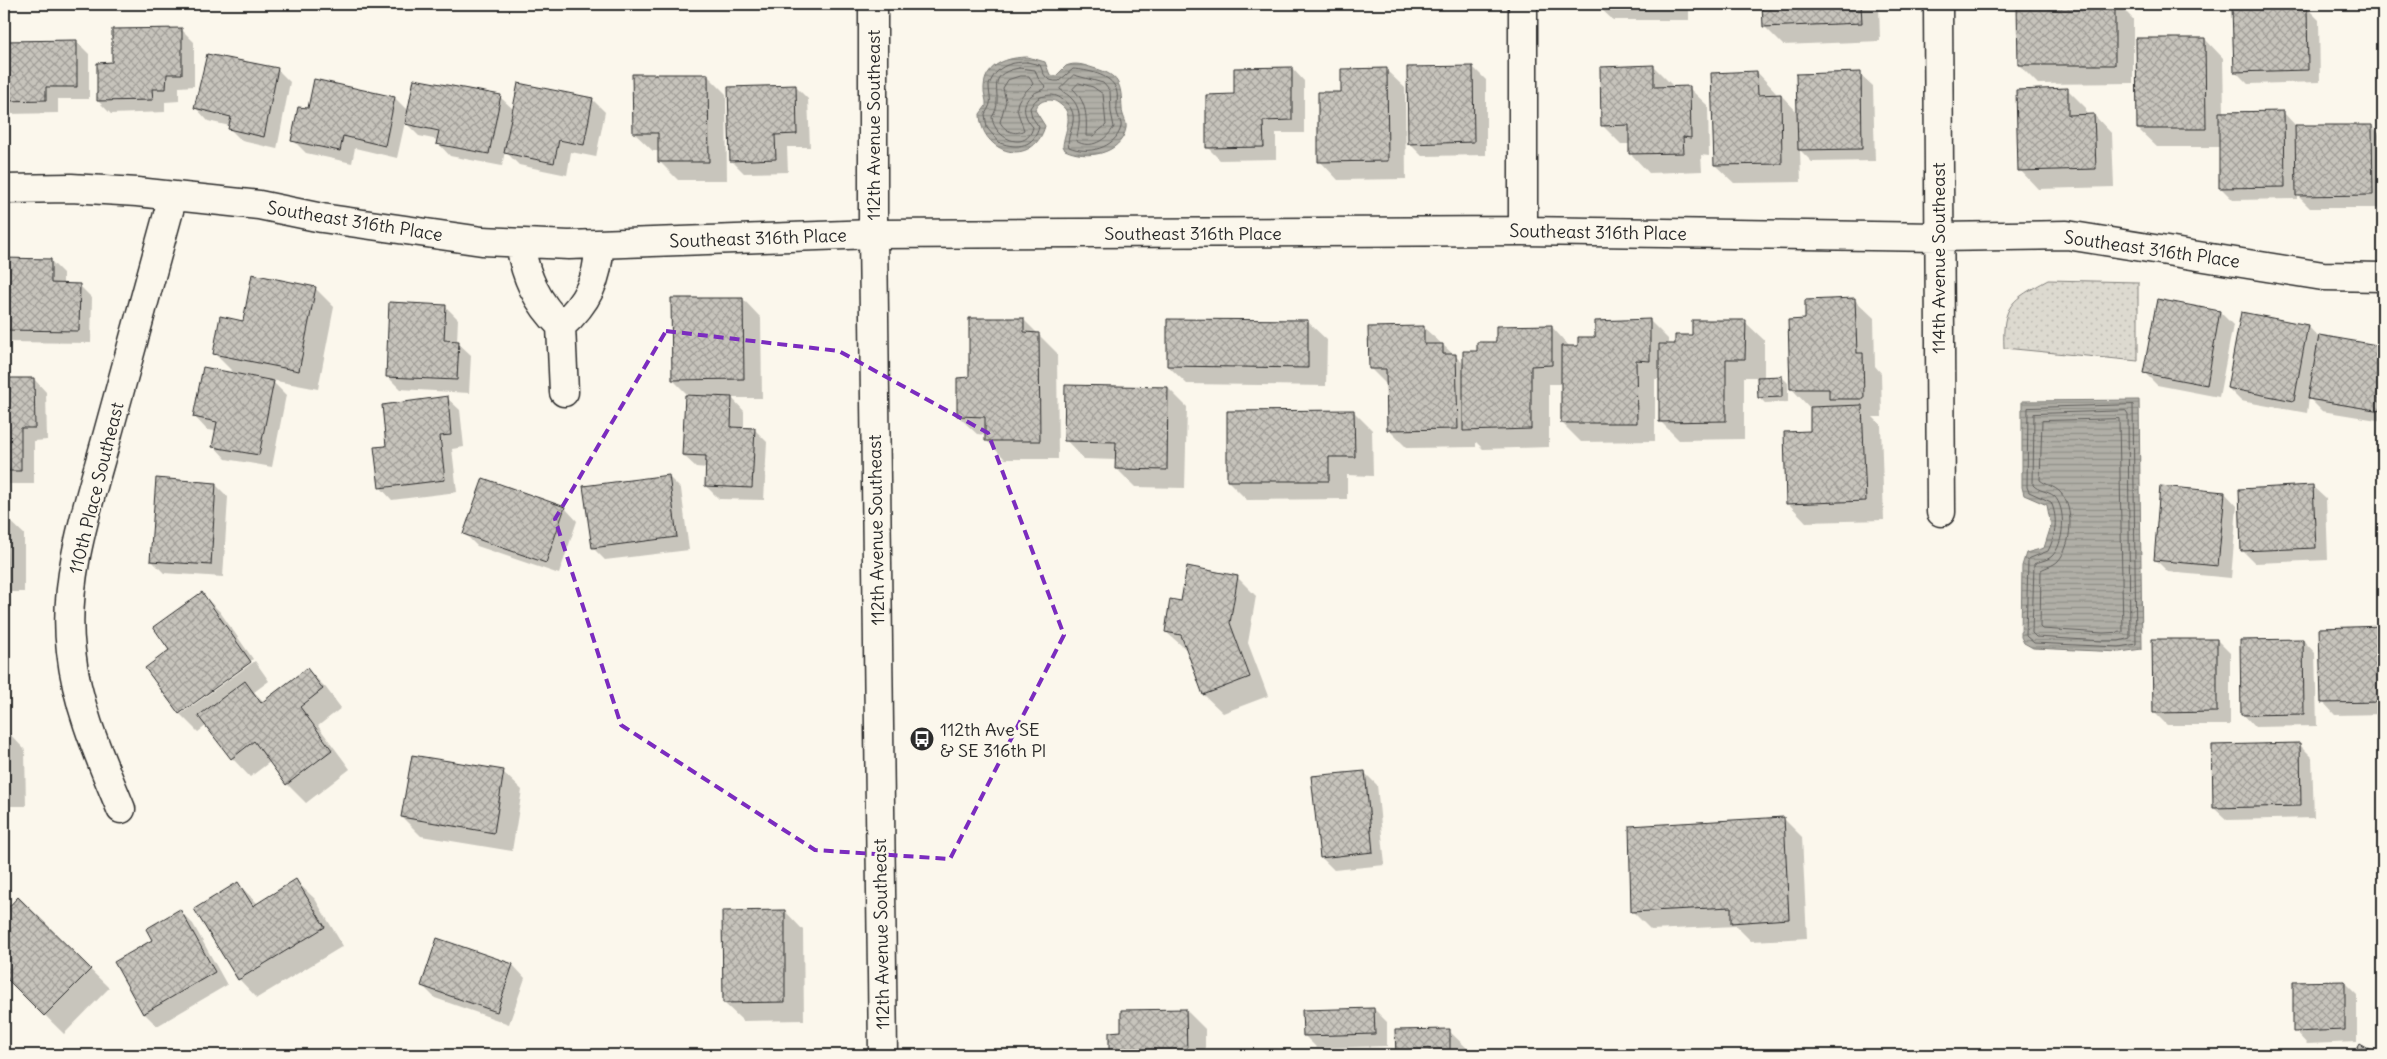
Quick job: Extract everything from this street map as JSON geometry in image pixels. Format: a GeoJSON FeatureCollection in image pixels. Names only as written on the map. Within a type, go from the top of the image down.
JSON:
{"type":"FeatureCollection","features":[{"type":"Feature","properties":{"kind":"street","name":"112th Avenue Southeast"},"geometry":{"type":"LineString","coordinates":[[873,4],[873,234],[883,1055]]}},
{"type":"Feature","properties":{"kind":"street"},"geometry":{"type":"LineString","coordinates":[[1523,4],[1523,231]]}},
{"type":"Feature","properties":{"kind":"street","name":"114th Avenue Southeast"},"geometry":{"type":"LineString","coordinates":[[1938,4],[1941,512]]}},
{"type":"Feature","properties":{"kind":"street","name":"Southeast 316th Place"},"geometry":{"type":"LineString","coordinates":[[4,189],[71,188],[260,205],[322,218],[399,230],[482,241],[520,243],[599,244],[873,234],[1523,231],[1938,237],[2067,235],[2323,276],[2383,277]]}},
{"type":"Feature","properties":{"kind":"street","name":"110th Place Southeast"},"geometry":{"type":"LineString","coordinates":[[121,810],[89,730],[77,689],[70,650],[70,606],[76,559],[88,505],[174,196]]}},
{"type":"Feature","properties":{"kind":"street"},"geometry":{"type":"LineString","coordinates":[[520,243],[528,279],[548,312],[561,326],[564,392]]}},
{"type":"Feature","properties":{"kind":"street"},"geometry":{"type":"LineString","coordinates":[[561,326],[576,312],[588,295],[597,270],[599,244]]}},
{"type":"Feature","properties":{"kind":"highlighted area"},"geometry":{"type":"Polygon","coordinates":[[[666,331],[839,351],[988,433],[1064,635],[950,859],[815,850],[621,725],[555,519],[666,331]]]}},
{"type":"Feature","properties":{"kind":"shaded area"},"geometry":{"type":"Polygon","coordinates":[[[2048,280],[2138,282],[2138,361],[2004,348],[2005,322],[2011,305],[2025,293],[2048,280]]]}},
{"type":"Feature","properties":{"kind":"water"},"geometry":{"type":"Polygon","coordinates":[[[1028,57],[1045,62],[1050,75],[1056,76],[1066,66],[1076,64],[1102,71],[1114,77],[1120,87],[1122,112],[1126,125],[1123,137],[1117,144],[1102,153],[1092,155],[1083,155],[1065,150],[1063,146],[1068,124],[1067,114],[1061,105],[1050,100],[1037,105],[1035,110],[1045,126],[1039,139],[1030,148],[1019,152],[1008,151],[998,147],[989,139],[983,128],[980,114],[986,106],[985,79],[993,67],[999,63],[1013,58],[1028,57]]]}},
{"type":"Feature","properties":{"kind":"water"},"geometry":{"type":"Polygon","coordinates":[[[2139,400],[2142,649],[2120,652],[2033,648],[2024,643],[2021,637],[2022,566],[2026,553],[2044,548],[2051,526],[2047,505],[2024,495],[2022,487],[2022,401],[2139,400]]]}},
{"type":"Feature","properties":{"kind":"building"},"geometry":{"type":"Polygon","coordinates":[[[1599,4],[1677,4],[1677,7],[1599,8],[1599,4]]]}},
{"type":"Feature","properties":{"kind":"building"},"geometry":{"type":"Polygon","coordinates":[[[1762,4],[1861,4],[1862,23],[1763,27],[1762,4]]]}},
{"type":"Feature","properties":{"kind":"building"},"geometry":{"type":"Polygon","coordinates":[[[2017,4],[2115,4],[2115,65],[2018,65],[2017,4]]]}},
{"type":"Feature","properties":{"kind":"building"},"geometry":{"type":"Polygon","coordinates":[[[2307,6],[2308,70],[2234,72],[2232,8],[2307,6]]]}},
{"type":"Feature","properties":{"kind":"building"},"geometry":{"type":"Polygon","coordinates":[[[182,28],[182,74],[167,74],[166,89],[152,89],[153,100],[97,101],[97,63],[112,62],[112,29],[182,28]]]}},
{"type":"Feature","properties":{"kind":"building"},"geometry":{"type":"Polygon","coordinates":[[[2136,38],[2205,38],[2206,129],[2137,129],[2136,38]]]}},
{"type":"Feature","properties":{"kind":"building"},"geometry":{"type":"Polygon","coordinates":[[[77,40],[77,87],[46,87],[46,100],[4,101],[4,41],[77,40]]]}},
{"type":"Feature","properties":{"kind":"building"},"geometry":{"type":"Polygon","coordinates":[[[207,54],[278,68],[264,137],[228,129],[231,117],[194,108],[207,54]]]}},
{"type":"Feature","properties":{"kind":"building"},"geometry":{"type":"Polygon","coordinates":[[[1654,65],[1654,87],[1690,86],[1691,138],[1683,137],[1684,153],[1629,154],[1629,125],[1601,126],[1600,67],[1654,65]]]}},
{"type":"Feature","properties":{"kind":"building"},"geometry":{"type":"Polygon","coordinates":[[[1473,66],[1474,142],[1408,144],[1407,67],[1473,66]]]}},
{"type":"Feature","properties":{"kind":"building"},"geometry":{"type":"Polygon","coordinates":[[[1292,67],[1292,120],[1263,121],[1264,147],[1206,148],[1206,95],[1234,94],[1234,68],[1292,67]]]}},
{"type":"Feature","properties":{"kind":"building"},"geometry":{"type":"Polygon","coordinates":[[[1387,68],[1388,161],[1318,162],[1318,92],[1341,92],[1341,69],[1387,68]]]}},
{"type":"Feature","properties":{"kind":"building"},"geometry":{"type":"Polygon","coordinates":[[[1757,71],[1758,95],[1781,94],[1782,164],[1714,165],[1711,73],[1757,71]]]}},
{"type":"Feature","properties":{"kind":"building"},"geometry":{"type":"Polygon","coordinates":[[[1861,72],[1862,149],[1798,150],[1796,74],[1861,72]]]}},
{"type":"Feature","properties":{"kind":"building"},"geometry":{"type":"Polygon","coordinates":[[[632,74],[708,74],[709,162],[658,162],[658,133],[633,133],[632,74]]]}},
{"type":"Feature","properties":{"kind":"building"},"geometry":{"type":"Polygon","coordinates":[[[314,79],[395,97],[385,146],[343,136],[340,151],[291,141],[298,107],[308,108],[314,79]]]}},
{"type":"Feature","properties":{"kind":"building"},"geometry":{"type":"Polygon","coordinates":[[[414,79],[501,95],[489,154],[436,144],[439,131],[405,124],[414,79]]]}},
{"type":"Feature","properties":{"kind":"building"},"geometry":{"type":"Polygon","coordinates":[[[518,83],[593,98],[584,145],[559,140],[554,163],[504,153],[518,83]]]}},
{"type":"Feature","properties":{"kind":"building"},"geometry":{"type":"Polygon","coordinates":[[[796,85],[797,134],[775,135],[776,159],[730,161],[728,87],[796,85]]]}},
{"type":"Feature","properties":{"kind":"building"},"geometry":{"type":"Polygon","coordinates":[[[2068,88],[2068,115],[2094,114],[2096,169],[2018,171],[2016,90],[2068,88]]]}},
{"type":"Feature","properties":{"kind":"building"},"geometry":{"type":"Polygon","coordinates":[[[2284,111],[2285,187],[2219,188],[2219,112],[2284,111]]]}},
{"type":"Feature","properties":{"kind":"building"},"geometry":{"type":"Polygon","coordinates":[[[2295,125],[2372,125],[2373,195],[2296,196],[2295,125]]]}},
{"type":"Feature","properties":{"kind":"building"},"geometry":{"type":"Polygon","coordinates":[[[4,258],[51,259],[51,283],[80,284],[79,331],[4,330],[4,258]]]}},
{"type":"Feature","properties":{"kind":"building"},"geometry":{"type":"Polygon","coordinates":[[[252,274],[316,287],[299,371],[213,354],[220,316],[243,321],[252,274]]]}},
{"type":"Feature","properties":{"kind":"building"},"geometry":{"type":"Polygon","coordinates":[[[671,298],[743,298],[744,379],[672,380],[671,298]]]}},
{"type":"Feature","properties":{"kind":"building"},"geometry":{"type":"Polygon","coordinates":[[[1855,298],[1857,353],[1863,353],[1864,399],[1829,399],[1829,389],[1790,389],[1788,320],[1805,319],[1805,300],[1855,298]]]}},
{"type":"Feature","properties":{"kind":"building"},"geometry":{"type":"Polygon","coordinates":[[[2157,299],[2220,311],[2207,385],[2143,373],[2157,299]]]}},
{"type":"Feature","properties":{"kind":"building"},"geometry":{"type":"Polygon","coordinates":[[[389,302],[446,305],[444,340],[459,341],[457,380],[386,377],[389,302]]]}},
{"type":"Feature","properties":{"kind":"building"},"geometry":{"type":"Polygon","coordinates":[[[2241,312],[2308,325],[2294,401],[2227,388],[2241,312]]]}},
{"type":"Feature","properties":{"kind":"building"},"geometry":{"type":"Polygon","coordinates":[[[969,318],[1024,318],[1024,332],[1039,333],[1040,441],[985,441],[985,417],[957,416],[957,378],[969,377],[969,318]]]}},
{"type":"Feature","properties":{"kind":"building"},"geometry":{"type":"Polygon","coordinates":[[[1167,319],[1308,320],[1308,368],[1167,366],[1167,319]]]}},
{"type":"Feature","properties":{"kind":"building"},"geometry":{"type":"Polygon","coordinates":[[[1650,319],[1650,361],[1636,360],[1637,423],[1561,423],[1561,346],[1578,346],[1578,337],[1595,337],[1595,321],[1650,319]]]}},
{"type":"Feature","properties":{"kind":"building"},"geometry":{"type":"Polygon","coordinates":[[[1692,320],[1746,320],[1745,359],[1726,359],[1726,421],[1659,422],[1659,344],[1675,344],[1675,335],[1692,335],[1692,320]]]}},
{"type":"Feature","properties":{"kind":"building"},"geometry":{"type":"Polygon","coordinates":[[[1552,325],[1552,365],[1531,366],[1531,429],[1463,431],[1463,351],[1477,351],[1477,342],[1496,342],[1496,326],[1552,325]]]}},
{"type":"Feature","properties":{"kind":"building"},"geometry":{"type":"Polygon","coordinates":[[[1424,326],[1424,344],[1443,344],[1443,354],[1456,354],[1458,429],[1387,430],[1386,369],[1369,369],[1368,327],[1424,326]]]}},
{"type":"Feature","properties":{"kind":"building"},"geometry":{"type":"Polygon","coordinates":[[[2319,335],[2383,346],[2383,397],[2381,411],[2308,399],[2319,335]]]}},
{"type":"Feature","properties":{"kind":"building"},"geometry":{"type":"Polygon","coordinates":[[[203,367],[274,381],[259,455],[212,447],[217,422],[193,417],[203,367]]]}},
{"type":"Feature","properties":{"kind":"building"},"geometry":{"type":"Polygon","coordinates":[[[1782,376],[1782,397],[1758,398],[1757,377],[1782,376]]]}},
{"type":"Feature","properties":{"kind":"building"},"geometry":{"type":"Polygon","coordinates":[[[4,378],[34,378],[35,428],[21,428],[21,471],[4,471],[4,378]]]}},
{"type":"Feature","properties":{"kind":"building"},"geometry":{"type":"Polygon","coordinates":[[[1065,385],[1168,387],[1167,470],[1115,469],[1116,442],[1064,441],[1065,385]]]}},
{"type":"Feature","properties":{"kind":"building"},"geometry":{"type":"Polygon","coordinates":[[[685,395],[732,397],[731,427],[755,428],[752,488],[705,486],[706,456],[682,455],[685,395]]]}},
{"type":"Feature","properties":{"kind":"building"},"geometry":{"type":"Polygon","coordinates":[[[448,396],[451,435],[440,436],[445,480],[379,488],[374,447],[386,446],[382,405],[448,396]]]}},
{"type":"Feature","properties":{"kind":"building"},"geometry":{"type":"Polygon","coordinates":[[[1862,405],[1866,501],[1786,504],[1784,432],[1810,431],[1810,407],[1862,405]]]}},
{"type":"Feature","properties":{"kind":"building"},"geometry":{"type":"Polygon","coordinates":[[[1354,410],[1355,457],[1329,457],[1329,481],[1227,481],[1227,411],[1354,410]]]}},
{"type":"Feature","properties":{"kind":"building"},"geometry":{"type":"Polygon","coordinates":[[[669,475],[677,537],[592,548],[583,486],[669,475]]]}},
{"type":"Feature","properties":{"kind":"building"},"geometry":{"type":"Polygon","coordinates":[[[156,478],[216,483],[211,565],[150,561],[156,478]]]}},
{"type":"Feature","properties":{"kind":"building"},"geometry":{"type":"Polygon","coordinates":[[[483,478],[565,507],[546,563],[463,534],[483,478]]]}},
{"type":"Feature","properties":{"kind":"building"},"geometry":{"type":"Polygon","coordinates":[[[2313,485],[2316,548],[2241,551],[2239,489],[2313,485]]]}},
{"type":"Feature","properties":{"kind":"building"},"geometry":{"type":"Polygon","coordinates":[[[2160,486],[2225,492],[2218,566],[2154,560],[2160,486]]]}},
{"type":"Feature","properties":{"kind":"building"},"geometry":{"type":"Polygon","coordinates":[[[5,514],[6,574],[4,574],[5,514]]]}},
{"type":"Feature","properties":{"kind":"building"},"geometry":{"type":"Polygon","coordinates":[[[1187,566],[1238,576],[1230,623],[1250,677],[1203,695],[1181,635],[1165,632],[1170,599],[1181,601],[1187,566]]]}},
{"type":"Feature","properties":{"kind":"building"},"geometry":{"type":"Polygon","coordinates":[[[202,592],[251,662],[179,714],[145,668],[169,650],[153,627],[202,592]]]}},
{"type":"Feature","properties":{"kind":"building"},"geometry":{"type":"Polygon","coordinates":[[[2383,626],[2383,702],[2321,703],[2319,628],[2383,626]]]}},
{"type":"Feature","properties":{"kind":"building"},"geometry":{"type":"Polygon","coordinates":[[[2152,639],[2217,639],[2217,712],[2153,713],[2152,639]]]}},
{"type":"Feature","properties":{"kind":"building"},"geometry":{"type":"Polygon","coordinates":[[[2303,639],[2304,714],[2241,715],[2240,640],[2303,639]]]}},
{"type":"Feature","properties":{"kind":"building"},"geometry":{"type":"Polygon","coordinates":[[[307,668],[323,689],[300,707],[332,750],[286,785],[254,741],[231,759],[198,716],[245,681],[261,703],[307,668]]]}},
{"type":"Feature","properties":{"kind":"building"},"geometry":{"type":"Polygon","coordinates":[[[4,730],[7,730],[8,787],[4,787],[4,730]]]}},
{"type":"Feature","properties":{"kind":"building"},"geometry":{"type":"Polygon","coordinates":[[[2300,743],[2301,806],[2213,808],[2212,745],[2300,743]]]}},
{"type":"Feature","properties":{"kind":"building"},"geometry":{"type":"Polygon","coordinates":[[[412,755],[504,770],[494,833],[401,817],[412,755]]]}},
{"type":"Feature","properties":{"kind":"building"},"geometry":{"type":"Polygon","coordinates":[[[1365,771],[1373,852],[1320,858],[1311,776],[1365,771]]]}},
{"type":"Feature","properties":{"kind":"building"},"geometry":{"type":"Polygon","coordinates":[[[1784,817],[1789,919],[1731,923],[1731,907],[1631,912],[1629,826],[1784,817]]]}},
{"type":"Feature","properties":{"kind":"building"},"geometry":{"type":"Polygon","coordinates":[[[296,879],[325,927],[238,980],[194,909],[238,882],[253,906],[296,879]]]}},
{"type":"Feature","properties":{"kind":"building"},"geometry":{"type":"Polygon","coordinates":[[[18,897],[91,969],[44,1016],[4,976],[4,912],[18,897]]]}},
{"type":"Feature","properties":{"kind":"building"},"geometry":{"type":"Polygon","coordinates":[[[180,909],[215,972],[143,1014],[114,962],[152,940],[146,929],[180,909]]]}},
{"type":"Feature","properties":{"kind":"building"},"geometry":{"type":"Polygon","coordinates":[[[785,910],[785,1002],[723,1003],[722,911],[785,910]]]}},
{"type":"Feature","properties":{"kind":"building"},"geometry":{"type":"Polygon","coordinates":[[[437,938],[513,964],[497,1012],[421,986],[437,938]]]}},
{"type":"Feature","properties":{"kind":"building"},"geometry":{"type":"Polygon","coordinates":[[[2345,981],[2345,1030],[2293,1032],[2293,982],[2345,981]]]}},
{"type":"Feature","properties":{"kind":"building"},"geometry":{"type":"Polygon","coordinates":[[[1374,1008],[1375,1034],[1303,1036],[1302,1010],[1374,1008]]]}},
{"type":"Feature","properties":{"kind":"building"},"geometry":{"type":"Polygon","coordinates":[[[1186,1009],[1187,1055],[1091,1055],[1091,1053],[1109,1053],[1109,1032],[1121,1031],[1121,1010],[1186,1009]]]}},
{"type":"Feature","properties":{"kind":"building"},"geometry":{"type":"Polygon","coordinates":[[[1450,1029],[1450,1055],[1396,1055],[1395,1030],[1450,1029]]]}},
{"type":"Feature","properties":{"kind":"building"},"geometry":{"type":"Polygon","coordinates":[[[2360,1044],[2379,1055],[2354,1055],[2360,1044]]]}},
{"type":"Feature","properties":{"kind":"place","name":"112th Ave SE & SE 316th Pl"},"geometry":{"type":"Point","coordinates":[922,739]}}]}
